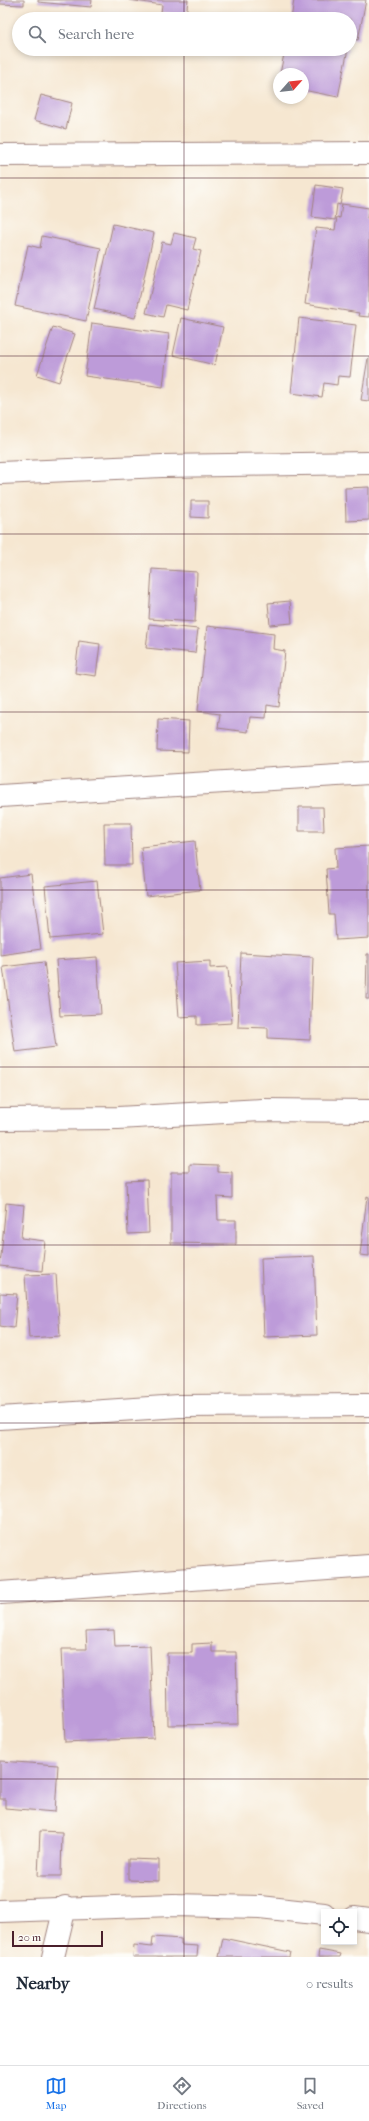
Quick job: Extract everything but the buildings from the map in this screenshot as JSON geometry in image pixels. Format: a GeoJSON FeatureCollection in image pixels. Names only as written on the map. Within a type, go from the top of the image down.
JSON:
{"type":"FeatureCollection","features":[{"type":"Feature","properties":{"kind":"street"},"geometry":{"type":"LineString","coordinates":[[0,155],[369,154]]}},
{"type":"Feature","properties":{"kind":"street"},"geometry":{"type":"LineString","coordinates":[[0,473],[162,466],[369,462]]}},
{"type":"Feature","properties":{"kind":"street"},"geometry":{"type":"LineString","coordinates":[[0,796],[369,773]]}},
{"type":"Feature","properties":{"kind":"street"},"geometry":{"type":"LineString","coordinates":[[0,1119],[118,1118],[262,1110],[369,1111]]}},
{"type":"Feature","properties":{"kind":"street"},"geometry":{"type":"LineString","coordinates":[[0,1418],[179,1406],[369,1405]]}},
{"type":"Feature","properties":{"kind":"street"},"geometry":{"type":"LineString","coordinates":[[0,1593],[369,1566]]}},
{"type":"Feature","properties":{"kind":"street"},"geometry":{"type":"LineString","coordinates":[[0,1911],[65,1907],[173,1905],[260,1907],[321,1914]]}},
{"type":"Feature","properties":{"kind":"street"},"geometry":{"type":"LineString","coordinates":[[53,1957],[65,1907]]}},
{"type":"Feature","properties":{"kind":"street"},"geometry":{"type":"LineString","coordinates":[[357,1918],[369,1920]]}}]}
